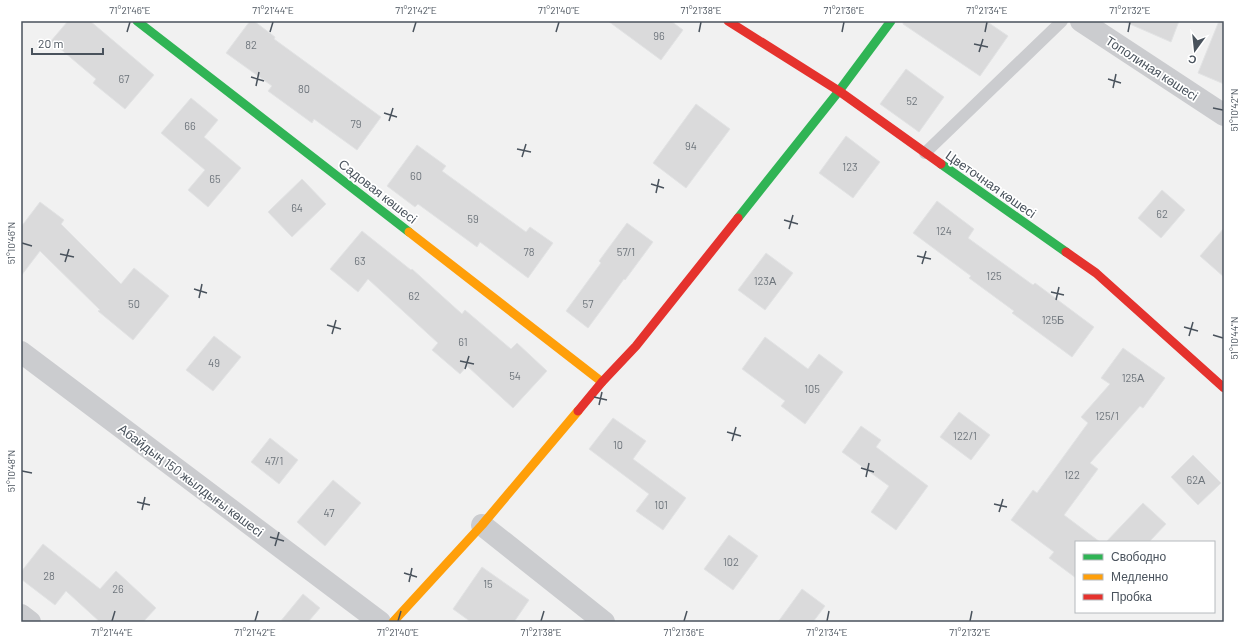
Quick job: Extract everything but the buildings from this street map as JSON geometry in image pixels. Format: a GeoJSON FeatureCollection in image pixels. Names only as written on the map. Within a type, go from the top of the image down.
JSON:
{"type":"FeatureCollection","features":[{"type":"Feature","properties":{"kind":"street","name":"Садовая көшесі"},"geometry":{"type":"LineString","coordinates":[[137,21],[602,382]]}},
{"type":"Feature","properties":{"kind":"street","name":"Цветочная көшесі"},"geometry":{"type":"LineString","coordinates":[[728,21],[838,91],[1096,274],[1224,388]]}},
{"type":"Feature","properties":{"kind":"street"},"geometry":{"type":"LineString","coordinates":[[393,622],[482,525],[602,382],[636,346],[838,91],[891,21]]}},
{"type":"Feature","properties":{"kind":"street","name":"Тополиная көшесі"},"geometry":{"type":"LineString","coordinates":[[1081,21],[1224,115]]}},
{"type":"Feature","properties":{"kind":"street","name":"Абайдың 150 жылдығы көшесі"},"geometry":{"type":"LineString","coordinates":[[21,352],[380,622]]}},
{"type":"Feature","properties":{"kind":"street"},"geometry":{"type":"LineString","coordinates":[[482,525],[604,622]]}},
{"type":"Feature","properties":{"kind":"street"},"geometry":{"type":"LineString","coordinates":[[21,615],[30,622]]}},
{"type":"Feature","properties":{"kind":"lane"},"geometry":{"type":"LineString","coordinates":[[925,154],[1062,21]]}},
{"type":"Feature","properties":{"kind":"traffic: fast"},"geometry":{"type":"LineString","coordinates":[[137,21],[409,232]]}},
{"type":"Feature","properties":{"kind":"traffic: fast"},"geometry":{"type":"LineString","coordinates":[[738,218],[839,91],[891,21]]}},
{"type":"Feature","properties":{"kind":"traffic: fast"},"geometry":{"type":"LineString","coordinates":[[941,164],[1066,252]]}},
{"type":"Feature","properties":{"kind":"traffic: slow"},"geometry":{"type":"LineString","coordinates":[[409,232],[602,382]]}},
{"type":"Feature","properties":{"kind":"traffic: slow"},"geometry":{"type":"LineString","coordinates":[[393,622],[482,525],[578,411]]}},
{"type":"Feature","properties":{"kind":"traffic: jam"},"geometry":{"type":"LineString","coordinates":[[728,21],[839,91],[941,164]]}},
{"type":"Feature","properties":{"kind":"traffic: jam"},"geometry":{"type":"LineString","coordinates":[[578,411],[602,382],[636,346],[738,218]]}},
{"type":"Feature","properties":{"kind":"traffic: jam"},"geometry":{"type":"LineString","coordinates":[[1066,252],[1096,273],[1224,388]]}}]}
